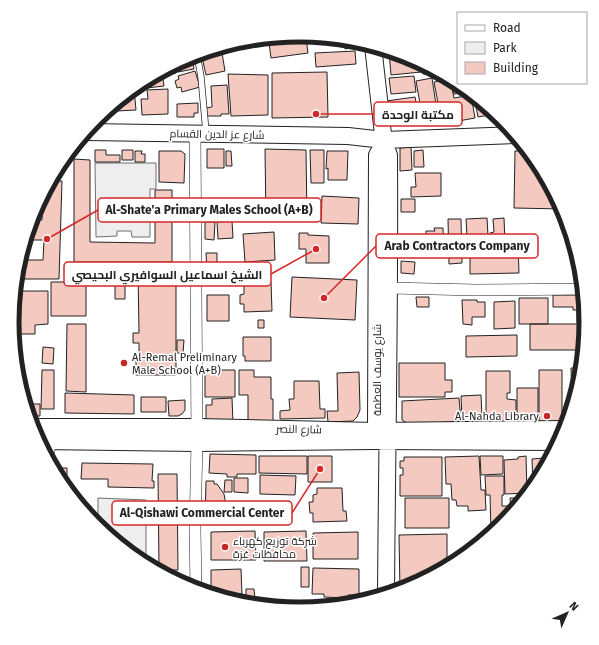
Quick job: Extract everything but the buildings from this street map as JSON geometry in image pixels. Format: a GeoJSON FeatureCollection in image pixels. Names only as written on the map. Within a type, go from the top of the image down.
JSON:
{"type":"FeatureCollection","features":[{"type":"Feature","properties":{"kind":"main road","name":"شارع يوسف العظمة"},"geometry":{"type":"LineString","coordinates":[[374,52],[383,138],[389,155],[390,288],[382,436],[378,591]]}},
{"type":"Feature","properties":{"kind":"main road","name":"شارع عز الدين القسام"},"geometry":{"type":"LineString","coordinates":[[383,138],[501,128]]}},
{"type":"Feature","properties":{"kind":"main road","name":"شارع عز الدين القسام"},"geometry":{"type":"LineString","coordinates":[[94,132],[348,136],[383,138],[508,135]]}},
{"type":"Feature","properties":{"kind":"main road","name":"شارع يوسف العظمة"},"geometry":{"type":"LineString","coordinates":[[383,138],[377,155],[386,589]]}},
{"type":"Feature","properties":{"kind":"main road","name":"شارع النصر"},"geometry":{"type":"LineString","coordinates":[[39,427],[197,427],[382,436],[553,442]]}},
{"type":"Feature","properties":{"kind":"main road","name":"شارع النصر"},"geometry":{"type":"LineString","coordinates":[[45,441],[197,443],[559,429]]}},
{"type":"Feature","properties":{"kind":"street"},"geometry":{"type":"LineString","coordinates":[[196,583],[195,528],[201,134]]}},
{"type":"Feature","properties":{"kind":"street"},"geometry":{"type":"LineString","coordinates":[[390,288],[476,290],[578,289]]}},
{"type":"Feature","properties":{"kind":"lane"},"geometry":{"type":"LineString","coordinates":[[198,61],[201,77],[201,134]]}},
{"type":"Feature","properties":{"kind":"green space"},"geometry":{"type":"Polygon","coordinates":[[[95,163],[156,163],[156,189],[150,189],[150,237],[132,237],[131,231],[117,231],[117,236],[96,237],[95,163]]]}},
{"type":"Feature","properties":{"kind":"green space"},"geometry":{"type":"Polygon","coordinates":[[[98,498],[146,500],[146,557],[129,545],[98,518],[98,498]]]}},
{"type":"Feature","properties":{"kind":"place","name":"مكتبة الوحدة"},"geometry":{"type":"Point","coordinates":[316,114]}},
{"type":"Feature","properties":{"kind":"place","name":"Al-Shate'a Primary Males School (A+B)"},"geometry":{"type":"Point","coordinates":[47,239]}},
{"type":"Feature","properties":{"kind":"place","name":"الشيخ اسماعيل السوافيري البحيصي"},"geometry":{"type":"Point","coordinates":[316,249]}},
{"type":"Feature","properties":{"kind":"place","name":"Arab Contractors Company"},"geometry":{"type":"Point","coordinates":[324,298]}},
{"type":"Feature","properties":{"kind":"place","name":"Al-Remal Preliminary Male School (A+B)"},"geometry":{"type":"Point","coordinates":[124,363]}},
{"type":"Feature","properties":{"kind":"place","name":"Al-Nahda Library"},"geometry":{"type":"Point","coordinates":[547,416]}},
{"type":"Feature","properties":{"kind":"place","name":"Al-Qishawi Commercial Center"},"geometry":{"type":"Point","coordinates":[320,469]}},
{"type":"Feature","properties":{"kind":"place","name":"شركة توزيع كهرباء محافظات غزة"},"geometry":{"type":"Point","coordinates":[225,547]}}]}
